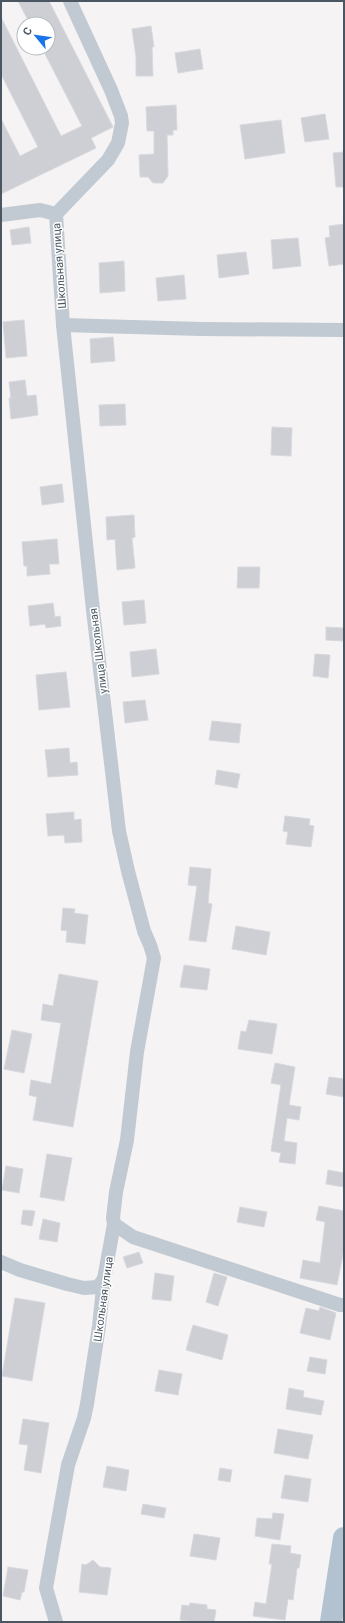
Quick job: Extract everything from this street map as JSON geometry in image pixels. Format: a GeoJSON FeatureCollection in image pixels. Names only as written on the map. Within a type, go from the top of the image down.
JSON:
{"type":"FeatureCollection","features":[{"type":"Feature","properties":{"kind":"main road"},"geometry":{"type":"LineString","coordinates":[[331,1622],[344,1538]]}},
{"type":"Feature","properties":{"kind":"street"},"geometry":{"type":"LineString","coordinates":[[56,214],[108,160],[118,143],[122,124],[121,116],[111,90],[70,1]]}},
{"type":"Feature","properties":{"kind":"street","name":"Школьная улица"},"geometry":{"type":"LineString","coordinates":[[1,215],[40,210],[56,214],[63,325]]}},
{"type":"Feature","properties":{"kind":"street"},"geometry":{"type":"LineString","coordinates":[[63,325],[201,329],[344,330]]}},
{"type":"Feature","properties":{"kind":"street","name":"улица Школьная"},"geometry":{"type":"LineString","coordinates":[[63,325],[93,610],[119,831],[144,931],[154,958],[152,972]]}},
{"type":"Feature","properties":{"kind":"street","name":"Школьная улица"},"geometry":{"type":"LineString","coordinates":[[56,1622],[46,1588],[68,1465],[84,1418],[87,1404],[99,1326],[104,1279],[114,1224],[113,1218],[116,1192],[127,1140],[137,1052],[152,972]]}},
{"type":"Feature","properties":{"kind":"street"},"geometry":{"type":"LineString","coordinates":[[114,1224],[133,1237],[340,1305],[344,1305]]}},
{"type":"Feature","properties":{"kind":"street"},"geometry":{"type":"LineString","coordinates":[[1,1262],[20,1270],[84,1288],[98,1287],[104,1279]]}},
{"type":"Feature","properties":{"kind":"building"},"geometry":{"type":"Polygon","coordinates":[[[18,1],[49,1],[113,127],[91,138],[96,148],[1,194],[1,119],[20,156],[38,147],[1,74],[1,17],[16,47],[16,56],[21,56],[61,136],[82,126],[46,56],[56,56],[56,16],[26,16],[18,1]]]}},
{"type":"Feature","properties":{"kind":"building"},"geometry":{"type":"Polygon","coordinates":[[[151,26],[154,47],[152,47],[153,76],[136,76],[136,57],[132,29],[151,26]]]}},
{"type":"Feature","properties":{"kind":"building"},"geometry":{"type":"Polygon","coordinates":[[[200,49],[203,69],[178,73],[175,53],[200,49]]]}},
{"type":"Feature","properties":{"kind":"building"},"geometry":{"type":"Polygon","coordinates":[[[176,105],[177,130],[173,130],[173,135],[167,135],[168,176],[163,183],[153,183],[148,177],[140,177],[139,155],[154,154],[154,131],[147,131],[146,107],[176,105]]]}},
{"type":"Feature","properties":{"kind":"building"},"geometry":{"type":"Polygon","coordinates":[[[325,114],[329,139],[305,142],[301,118],[325,114]]]}},
{"type":"Feature","properties":{"kind":"building"},"geometry":{"type":"Polygon","coordinates":[[[281,120],[285,153],[245,159],[240,125],[281,120]]]}},
{"type":"Feature","properties":{"kind":"building"},"geometry":{"type":"Polygon","coordinates":[[[344,152],[344,187],[336,187],[333,153],[344,152]]]}},
{"type":"Feature","properties":{"kind":"building"},"geometry":{"type":"Polygon","coordinates":[[[344,224],[344,264],[329,266],[325,238],[330,237],[329,226],[344,224]]]}},
{"type":"Feature","properties":{"kind":"building"},"geometry":{"type":"Polygon","coordinates":[[[29,227],[31,243],[12,245],[10,230],[29,227]]]}},
{"type":"Feature","properties":{"kind":"building"},"geometry":{"type":"Polygon","coordinates":[[[298,238],[301,266],[273,269],[271,240],[298,238]]]}},
{"type":"Feature","properties":{"kind":"building"},"geometry":{"type":"Polygon","coordinates":[[[246,252],[249,274],[219,278],[217,255],[246,252]]]}},
{"type":"Feature","properties":{"kind":"building"},"geometry":{"type":"Polygon","coordinates":[[[124,261],[125,291],[100,293],[99,263],[124,261]]]}},
{"type":"Feature","properties":{"kind":"building"},"geometry":{"type":"Polygon","coordinates":[[[184,275],[186,299],[158,301],[156,278],[184,275]]]}},
{"type":"Feature","properties":{"kind":"building"},"geometry":{"type":"Polygon","coordinates":[[[24,320],[27,356],[6,358],[3,322],[24,320]]]}},
{"type":"Feature","properties":{"kind":"building"},"geometry":{"type":"Polygon","coordinates":[[[113,337],[115,361],[91,363],[90,339],[113,337]]]}},
{"type":"Feature","properties":{"kind":"building"},"geometry":{"type":"Polygon","coordinates":[[[25,380],[27,396],[36,395],[38,415],[11,419],[9,382],[25,380]]]}},
{"type":"Feature","properties":{"kind":"building"},"geometry":{"type":"Polygon","coordinates":[[[125,404],[126,425],[100,426],[99,405],[125,404]]]}},
{"type":"Feature","properties":{"kind":"building"},"geometry":{"type":"Polygon","coordinates":[[[272,427],[292,428],[291,456],[271,455],[272,427]]]}},
{"type":"Feature","properties":{"kind":"building"},"geometry":{"type":"Polygon","coordinates":[[[62,484],[64,502],[42,505],[40,487],[62,484]]]}},
{"type":"Feature","properties":{"kind":"building"},"geometry":{"type":"Polygon","coordinates":[[[134,515],[135,537],[132,538],[135,568],[117,570],[115,539],[107,540],[106,517],[134,515]]]}},
{"type":"Feature","properties":{"kind":"building"},"geometry":{"type":"Polygon","coordinates":[[[57,539],[59,564],[49,564],[50,574],[27,576],[27,566],[24,566],[22,542],[57,539]]]}},
{"type":"Feature","properties":{"kind":"building"},"geometry":{"type":"Polygon","coordinates":[[[238,567],[260,567],[259,588],[237,588],[238,567]]]}},
{"type":"Feature","properties":{"kind":"building"},"geometry":{"type":"Polygon","coordinates":[[[144,600],[146,623],[124,625],[122,602],[144,600]]]}},
{"type":"Feature","properties":{"kind":"building"},"geometry":{"type":"Polygon","coordinates":[[[53,603],[55,617],[60,616],[61,626],[46,628],[45,624],[30,626],[28,606],[53,603]]]}},
{"type":"Feature","properties":{"kind":"building"},"geometry":{"type":"Polygon","coordinates":[[[326,627],[344,628],[344,641],[326,640],[326,627]]]}},
{"type":"Feature","properties":{"kind":"building"},"geometry":{"type":"Polygon","coordinates":[[[156,649],[159,674],[132,677],[130,652],[156,649]]]}},
{"type":"Feature","properties":{"kind":"building"},"geometry":{"type":"Polygon","coordinates":[[[315,654],[330,655],[328,678],[313,676],[315,654]]]}},
{"type":"Feature","properties":{"kind":"building"},"geometry":{"type":"Polygon","coordinates":[[[66,672],[70,707],[39,710],[36,675],[66,672]]]}},
{"type":"Feature","properties":{"kind":"building"},"geometry":{"type":"Polygon","coordinates":[[[145,700],[148,720],[125,723],[123,702],[145,700]]]}},
{"type":"Feature","properties":{"kind":"building"},"geometry":{"type":"Polygon","coordinates":[[[212,721],[241,724],[239,743],[209,740],[212,721]]]}},
{"type":"Feature","properties":{"kind":"building"},"geometry":{"type":"Polygon","coordinates":[[[69,748],[70,763],[77,762],[78,775],[48,777],[45,750],[69,748]]]}},
{"type":"Feature","properties":{"kind":"building"},"geometry":{"type":"Polygon","coordinates":[[[217,770],[240,774],[237,788],[215,784],[217,770]]]}},
{"type":"Feature","properties":{"kind":"building"},"geometry":{"type":"Polygon","coordinates":[[[74,812],[74,820],[81,819],[82,842],[65,843],[64,835],[48,836],[46,814],[74,812]]]}},
{"type":"Feature","properties":{"kind":"building"},"geometry":{"type":"Polygon","coordinates":[[[285,816],[310,819],[309,825],[314,826],[311,847],[286,844],[288,832],[283,831],[285,816]]]}},
{"type":"Feature","properties":{"kind":"building"},"geometry":{"type":"Polygon","coordinates":[[[190,867],[211,869],[208,903],[212,904],[206,942],[189,940],[197,886],[188,885],[190,867]]]}},
{"type":"Feature","properties":{"kind":"building"},"geometry":{"type":"Polygon","coordinates":[[[63,908],[75,909],[74,913],[88,915],[85,944],[66,942],[67,931],[61,930],[63,908]]]}},
{"type":"Feature","properties":{"kind":"building"},"geometry":{"type":"Polygon","coordinates":[[[236,926],[270,932],[266,955],[232,949],[236,926]]]}},
{"type":"Feature","properties":{"kind":"building"},"geometry":{"type":"Polygon","coordinates":[[[184,965],[210,969],[207,990],[180,987],[184,965]]]}},
{"type":"Feature","properties":{"kind":"building"},"geometry":{"type":"Polygon","coordinates":[[[59,974],[98,981],[73,1127],[33,1120],[37,1097],[29,1095],[31,1080],[51,1084],[61,1023],[41,1020],[43,1004],[53,1006],[59,974]]]}},
{"type":"Feature","properties":{"kind":"building"},"geometry":{"type":"Polygon","coordinates":[[[249,1020],[277,1024],[272,1054],[238,1049],[241,1031],[246,1032],[249,1020]]]}},
{"type":"Feature","properties":{"kind":"building"},"geometry":{"type":"Polygon","coordinates":[[[12,1030],[32,1034],[24,1073],[4,1069],[12,1030]]]}},
{"type":"Feature","properties":{"kind":"building"},"geometry":{"type":"Polygon","coordinates":[[[275,1063],[295,1067],[289,1105],[301,1107],[299,1120],[287,1118],[284,1141],[297,1143],[295,1164],[279,1162],[281,1153],[271,1151],[281,1085],[271,1083],[275,1063]]]}},
{"type":"Feature","properties":{"kind":"building"},"geometry":{"type":"Polygon","coordinates":[[[329,1077],[344,1079],[344,1097],[326,1094],[329,1077]]]}},
{"type":"Feature","properties":{"kind":"building"},"geometry":{"type":"Polygon","coordinates":[[[47,1154],[72,1158],[64,1201],[40,1197],[47,1154]]]}},
{"type":"Feature","properties":{"kind":"building"},"geometry":{"type":"Polygon","coordinates":[[[6,1166],[23,1169],[19,1193],[2,1190],[6,1166]]]}},
{"type":"Feature","properties":{"kind":"building"},"geometry":{"type":"Polygon","coordinates":[[[328,1170],[344,1173],[344,1187],[326,1184],[328,1170]]]}},
{"type":"Feature","properties":{"kind":"building"},"geometry":{"type":"Polygon","coordinates":[[[319,1206],[344,1211],[344,1249],[337,1285],[300,1278],[303,1260],[320,1263],[325,1222],[316,1220],[319,1206]]]}},
{"type":"Feature","properties":{"kind":"building"},"geometry":{"type":"Polygon","coordinates":[[[240,1207],[267,1212],[264,1227],[237,1222],[240,1207]]]}},
{"type":"Feature","properties":{"kind":"building"},"geometry":{"type":"Polygon","coordinates":[[[23,1210],[35,1211],[32,1226],[21,1224],[23,1210]]]}},
{"type":"Feature","properties":{"kind":"building"},"geometry":{"type":"Polygon","coordinates":[[[43,1219],[60,1223],[57,1242],[39,1239],[43,1219]]]}},
{"type":"Feature","properties":{"kind":"building"},"geometry":{"type":"Polygon","coordinates":[[[139,1252],[143,1263],[127,1268],[123,1257],[139,1252]]]}},
{"type":"Feature","properties":{"kind":"building"},"geometry":{"type":"Polygon","coordinates":[[[155,1273],[174,1276],[171,1301],[152,1299],[155,1273]]]}},
{"type":"Feature","properties":{"kind":"building"},"geometry":{"type":"Polygon","coordinates":[[[214,1273],[227,1277],[218,1306],[206,1302],[214,1273]]]}},
{"type":"Feature","properties":{"kind":"building"},"geometry":{"type":"Polygon","coordinates":[[[15,1298],[45,1303],[32,1381],[2,1376],[15,1298]]]}},
{"type":"Feature","properties":{"kind":"building"},"geometry":{"type":"Polygon","coordinates":[[[320,1307],[336,1313],[330,1340],[300,1333],[306,1308],[319,1311],[320,1307]]]}},
{"type":"Feature","properties":{"kind":"building"},"geometry":{"type":"Polygon","coordinates":[[[193,1325],[228,1335],[222,1360],[186,1350],[193,1325]]]}},
{"type":"Feature","properties":{"kind":"building"},"geometry":{"type":"Polygon","coordinates":[[[310,1357],[327,1360],[325,1374],[307,1371],[310,1357]]]}},
{"type":"Feature","properties":{"kind":"building"},"geometry":{"type":"Polygon","coordinates":[[[159,1370],[182,1374],[178,1395],[155,1391],[159,1370]]]}},
{"type":"Feature","properties":{"kind":"building"},"geometry":{"type":"Polygon","coordinates":[[[289,1388],[304,1391],[303,1397],[324,1401],[321,1415],[286,1409],[289,1388]]]}},
{"type":"Feature","properties":{"kind":"building"},"geometry":{"type":"Polygon","coordinates":[[[23,1419],[49,1423],[41,1473],[24,1470],[28,1445],[19,1444],[23,1419]]]}},
{"type":"Feature","properties":{"kind":"building"},"geometry":{"type":"Polygon","coordinates":[[[278,1429],[313,1435],[308,1459],[274,1453],[278,1429]]]}},
{"type":"Feature","properties":{"kind":"building"},"geometry":{"type":"Polygon","coordinates":[[[107,1466],[129,1470],[126,1491],[103,1487],[107,1466]]]}},
{"type":"Feature","properties":{"kind":"building"},"geometry":{"type":"Polygon","coordinates":[[[220,1468],[232,1470],[230,1482],[218,1480],[220,1468]]]}},
{"type":"Feature","properties":{"kind":"building"},"geometry":{"type":"Polygon","coordinates":[[[285,1475],[311,1479],[308,1502],[281,1498],[285,1475]]]}},
{"type":"Feature","properties":{"kind":"building"},"geometry":{"type":"Polygon","coordinates":[[[143,1504],[166,1508],[164,1518],[141,1514],[143,1504]]]}},
{"type":"Feature","properties":{"kind":"building"},"geometry":{"type":"Polygon","coordinates":[[[273,1513],[284,1514],[280,1540],[255,1536],[257,1518],[272,1519],[273,1513]]]}},
{"type":"Feature","properties":{"kind":"building"},"geometry":{"type":"Polygon","coordinates":[[[194,1534],[220,1538],[216,1560],[190,1556],[194,1534]]]}},
{"type":"Feature","properties":{"kind":"building"},"geometry":{"type":"Polygon","coordinates":[[[272,1544],[291,1546],[290,1553],[301,1555],[299,1568],[297,1568],[293,1600],[288,1599],[285,1620],[253,1616],[255,1602],[266,1604],[272,1564],[269,1564],[272,1544]]]}},
{"type":"Feature","properties":{"kind":"building"},"geometry":{"type":"Polygon","coordinates":[[[93,1560],[100,1567],[111,1568],[107,1595],[79,1592],[82,1564],[86,1565],[93,1560]]]}},
{"type":"Feature","properties":{"kind":"building"},"geometry":{"type":"Polygon","coordinates":[[[8,1567],[28,1570],[24,1592],[22,1592],[20,1600],[3,1596],[8,1567]]]}},
{"type":"Feature","properties":{"kind":"building"},"geometry":{"type":"Polygon","coordinates":[[[190,1603],[207,1605],[207,1609],[216,1610],[214,1622],[180,1620],[182,1605],[189,1606],[190,1603]]]}}]}
